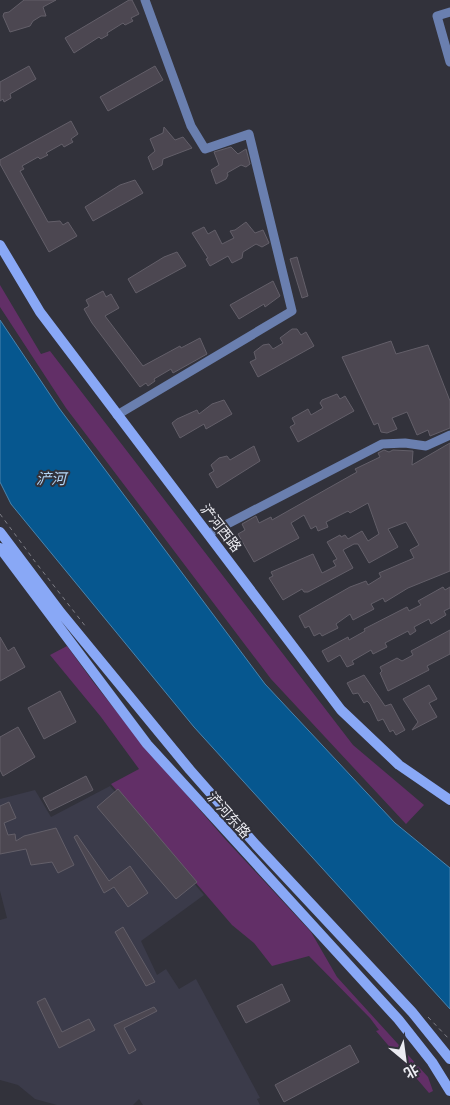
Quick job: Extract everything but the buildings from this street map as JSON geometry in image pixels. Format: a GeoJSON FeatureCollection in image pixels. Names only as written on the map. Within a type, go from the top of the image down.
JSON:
{"type":"FeatureCollection","features":[{"type":"Feature","properties":{"kind":"street"},"geometry":{"type":"LineString","coordinates":[[117,415],[292,311],[249,134],[205,149],[192,126],[145,0]]}},
{"type":"Feature","properties":{"kind":"street"},"geometry":{"type":"LineString","coordinates":[[450,12],[437,16],[450,62]]}},
{"type":"Feature","properties":{"kind":"street","name":"浐河西路"},"geometry":{"type":"LineString","coordinates":[[0,245],[40,312],[341,710],[399,765],[450,800]]}},
{"type":"Feature","properties":{"kind":"street"},"geometry":{"type":"LineString","coordinates":[[208,534],[382,444],[405,443],[426,446],[450,434]]}},
{"type":"Feature","properties":{"kind":"street","name":"浐河东路"},"geometry":{"type":"LineString","coordinates":[[0,532],[61,613],[190,770],[256,845],[412,1012],[450,1059]]}},
{"type":"Feature","properties":{"kind":"street","name":"浐河东路"},"geometry":{"type":"LineString","coordinates":[[0,548],[147,744],[398,1019],[432,1062],[450,1091]]}},
{"type":"Feature","properties":{"kind":"path"},"geometry":{"type":"LineString","coordinates":[[0,514],[86,628]]}},
{"type":"Feature","properties":{"kind":"path"},"geometry":{"type":"LineString","coordinates":[[424,1012],[450,1040]]}},
{"type":"Feature","properties":{"kind":"shaded area"},"geometry":{"type":"Polygon","coordinates":[[[0,285],[41,354],[50,351],[353,745],[424,805],[406,824],[271,679],[66,408],[0,307],[0,285]]]}},
{"type":"Feature","properties":{"kind":"shaded area"},"geometry":{"type":"Polygon","coordinates":[[[67,646],[140,741],[225,839],[311,932],[337,977],[428,1077],[433,1091],[429,1093],[376,1031],[379,1030],[370,1018],[309,956],[272,966],[254,943],[232,925],[111,784],[139,769],[101,717],[50,655],[67,646]]]}},
{"type":"Feature","properties":{"kind":"shaded area"},"geometry":{"type":"Polygon","coordinates":[[[110,786],[204,895],[141,941],[157,975],[166,969],[179,989],[196,979],[260,1098],[257,1099],[260,1105],[143,1105],[139,1099],[133,1105],[57,1105],[35,1099],[18,1085],[0,1080],[0,920],[7,918],[0,891],[0,799],[35,790],[51,817],[110,786]]]}},
{"type":"Feature","properties":{"kind":"water","name":"浐河"},"geometry":{"type":"Polygon","coordinates":[[[0,320],[59,408],[265,684],[395,823],[450,868],[450,1009],[194,727],[11,504],[0,482],[0,320]]]}}]}
